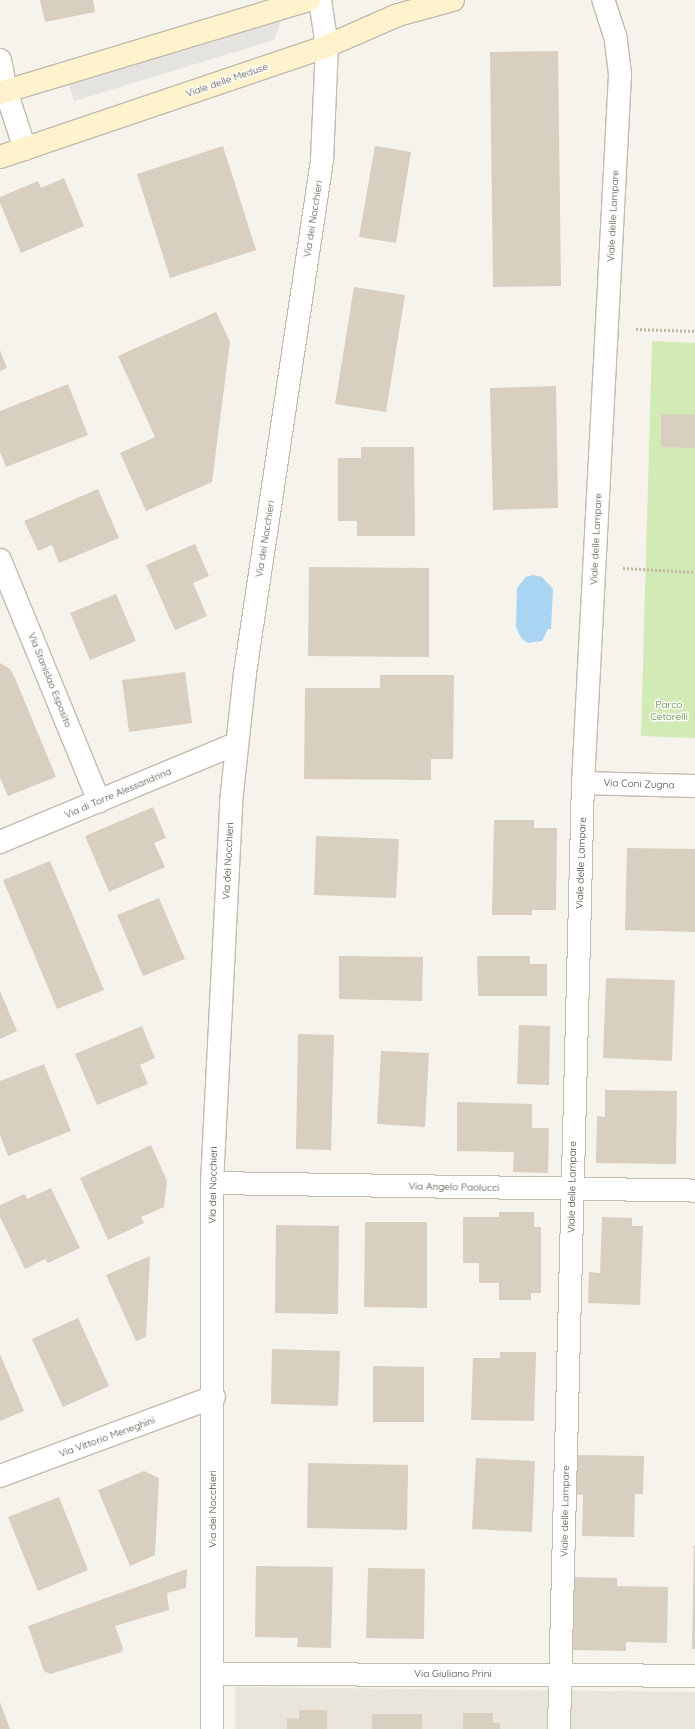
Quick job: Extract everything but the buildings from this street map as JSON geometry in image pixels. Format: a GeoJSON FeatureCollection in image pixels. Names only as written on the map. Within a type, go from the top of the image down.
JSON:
{"type":"FeatureCollection","features":[{"type":"Feature","properties":{"kind":"street"},"geometry":{"type":"LineString","coordinates":[[3,92],[309,0]]}},
{"type":"Feature","properties":{"kind":"street","name":"Via dei Nocchieri"},"geometry":{"type":"LineString","coordinates":[[212,1729],[214,1397],[212,1183],[230,818],[236,744],[320,176],[325,119],[327,46],[320,0]]}},
{"type":"Feature","properties":{"kind":"street","name":"Viale delle Meduse"},"geometry":{"type":"LineString","coordinates":[[0,157],[327,46],[398,16],[453,0]]}},
{"type":"Feature","properties":{"kind":"street","name":"Viale delle Lampare"},"geometry":{"type":"LineString","coordinates":[[559,1729],[583,783],[620,74],[615,36],[603,0]]}},
{"type":"Feature","properties":{"kind":"street"},"geometry":{"type":"LineString","coordinates":[[0,60],[3,92],[25,149]]}},
{"type":"Feature","properties":{"kind":"street","name":"Via Stanislao Esposito"},"geometry":{"type":"LineString","coordinates":[[0,560],[99,801]]}},
{"type":"Feature","properties":{"kind":"street","name":"Via di Torre Alessandrina"},"geometry":{"type":"LineString","coordinates":[[0,842],[236,744]]}},
{"type":"Feature","properties":{"kind":"street","name":"Via Coni Zugna"},"geometry":{"type":"LineString","coordinates":[[583,783],[695,786]]}},
{"type":"Feature","properties":{"kind":"street","name":"Via Angelo Paolucci"},"geometry":{"type":"LineString","coordinates":[[212,1183],[695,1191]]}},
{"type":"Feature","properties":{"kind":"street","name":"Via Vittorio Meneghini"},"geometry":{"type":"LineString","coordinates":[[0,1476],[214,1397]]}},
{"type":"Feature","properties":{"kind":"street","name":"Via Giuliano Prini"},"geometry":{"type":"LineString","coordinates":[[212,1674],[561,1674],[695,1676]]}},
{"type":"Feature","properties":{"kind":"path"},"geometry":{"type":"LineString","coordinates":[[607,328],[695,331]]}},
{"type":"Feature","properties":{"kind":"path"},"geometry":{"type":"LineString","coordinates":[[594,566],[695,572]]}},
{"type":"Feature","properties":{"kind":"shaded area"},"geometry":{"type":"Polygon","coordinates":[[[284,14],[274,40],[74,101],[68,81],[284,14]]]}},
{"type":"Feature","properties":{"kind":"shaded area"},"geometry":{"type":"Polygon","coordinates":[[[235,1687],[695,1692],[695,1729],[235,1729],[235,1687]]]}},
{"type":"Feature","properties":{"kind":"green space","name":"Parco Cetorelli"},"geometry":{"type":"Polygon","coordinates":[[[652,341],[695,343],[695,738],[641,736],[652,341]]]}},
{"type":"Feature","properties":{"kind":"water"},"geometry":{"type":"Polygon","coordinates":[[[533,575],[542,577],[553,589],[551,629],[548,629],[542,641],[528,643],[521,638],[516,627],[517,588],[526,577],[533,575]]]}}]}
